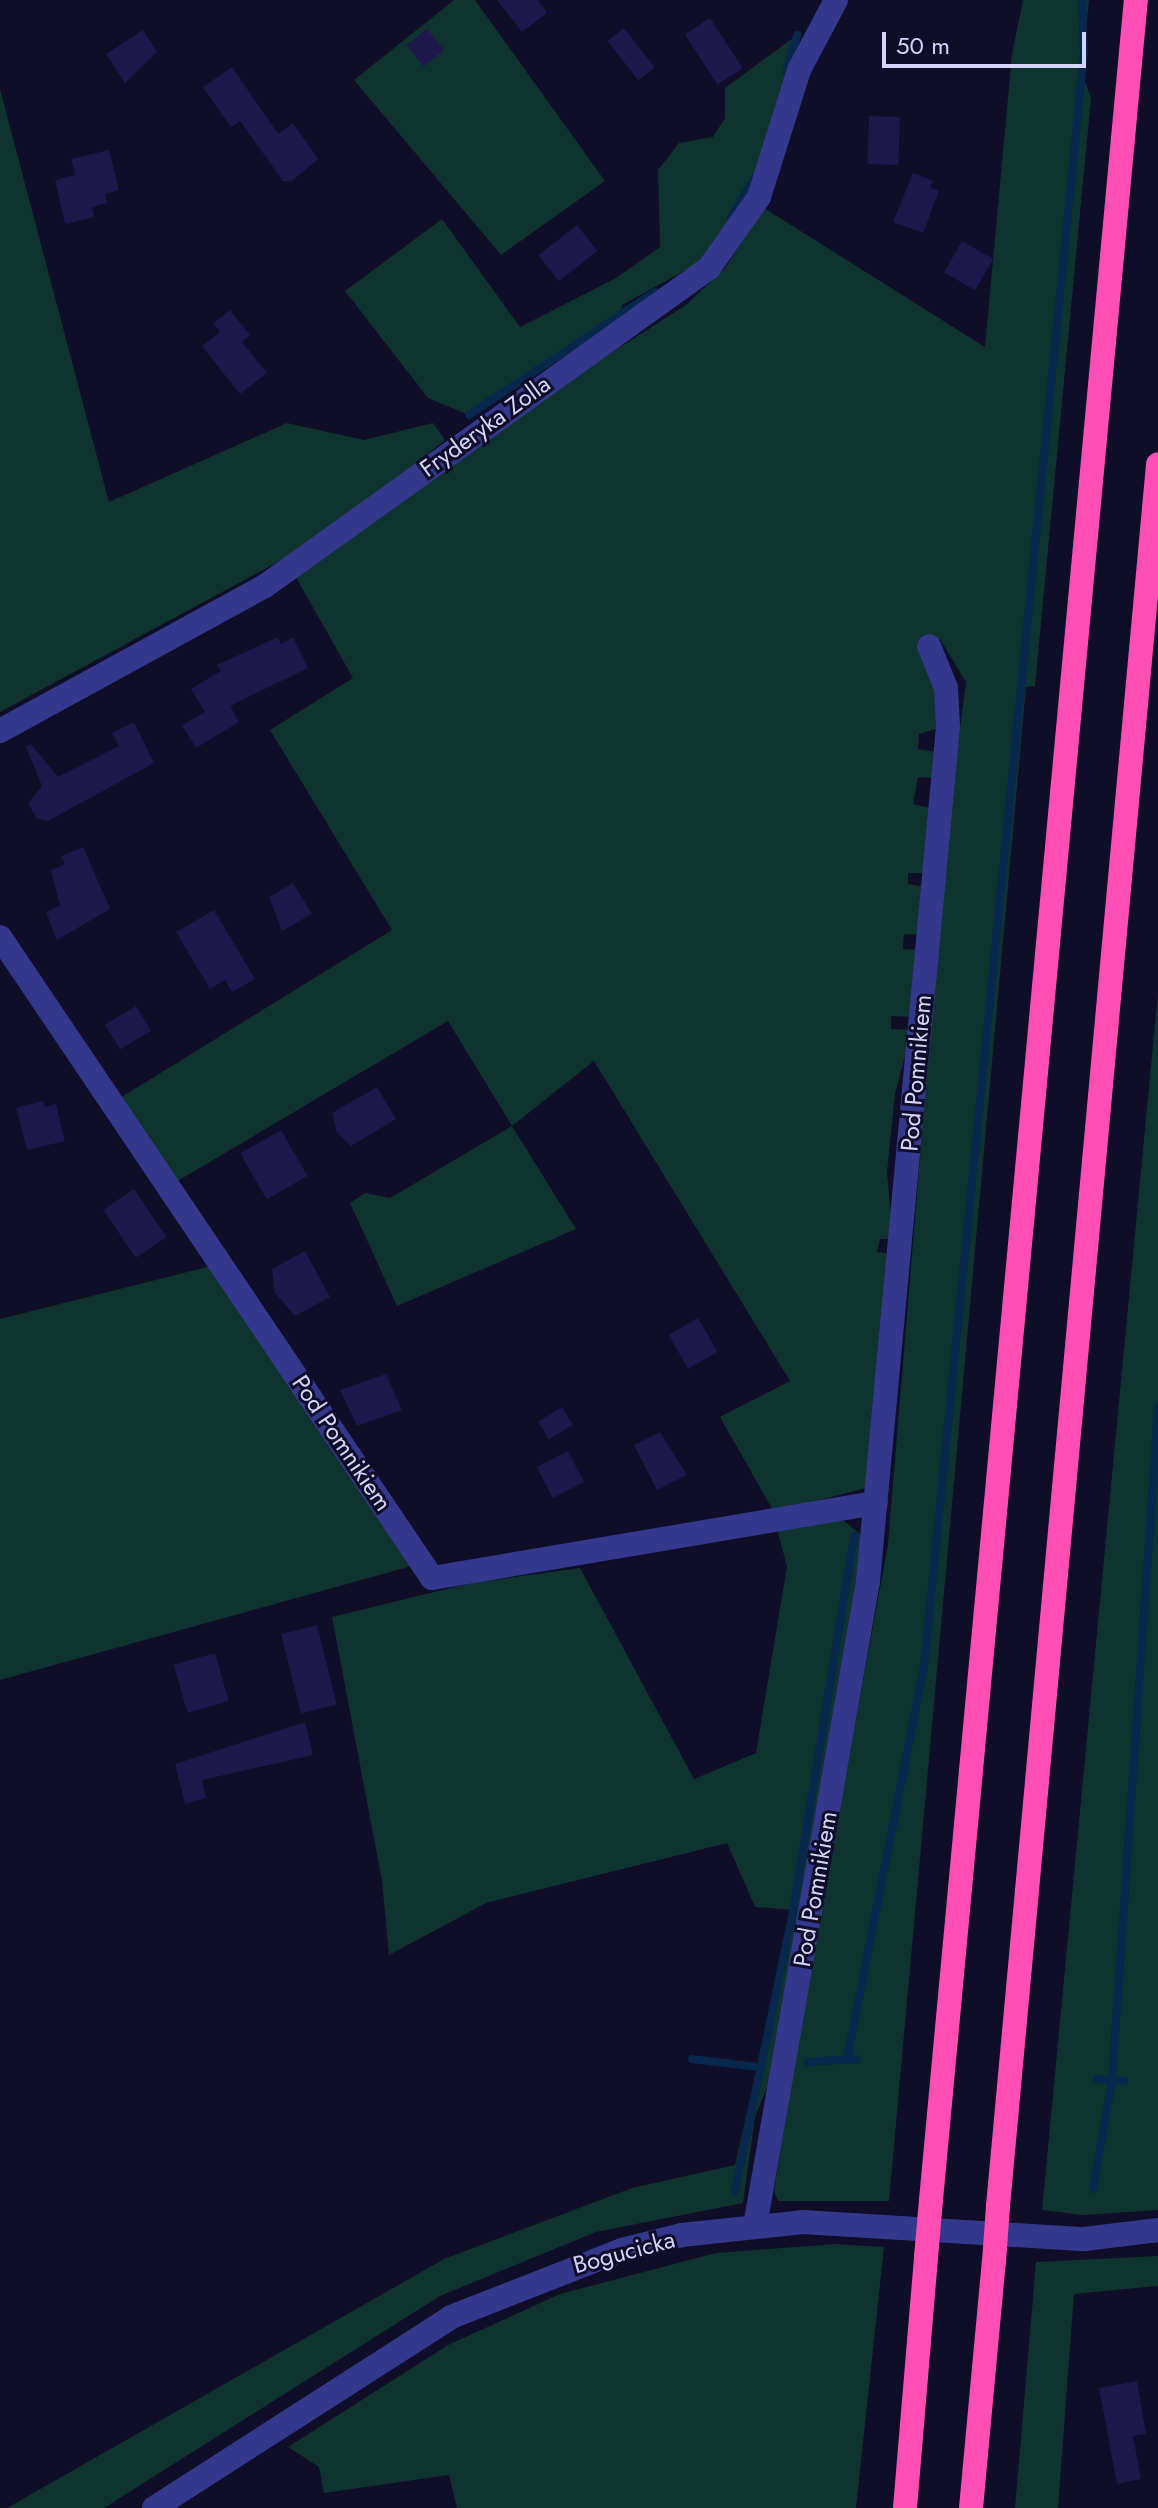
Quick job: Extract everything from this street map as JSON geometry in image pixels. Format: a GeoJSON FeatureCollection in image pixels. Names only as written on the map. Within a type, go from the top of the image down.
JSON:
{"type":"FeatureCollection","features":[{"type":"Feature","properties":{"kind":"highway"},"geometry":{"type":"LineString","coordinates":[[905,2508],[1136,0]]}},
{"type":"Feature","properties":{"kind":"highway"},"geometry":{"type":"LineString","coordinates":[[971,2508],[1158,464]]}},
{"type":"Feature","properties":{"kind":"street","name":"Fryderyka Zolla"},"geometry":{"type":"LineString","coordinates":[[0,731],[265,586],[709,268],[759,197],[799,70],[836,0]]}},
{"type":"Feature","properties":{"kind":"street","name":"Pod Pomnikiem"},"geometry":{"type":"LineString","coordinates":[[755,2226],[868,1581],[949,708],[929,646]]}},
{"type":"Feature","properties":{"kind":"street","name":"Pod Pomnikiem"},"geometry":{"type":"LineString","coordinates":[[0,937],[432,1578],[876,1503]]}},
{"type":"Feature","properties":{"kind":"street","name":"Bogucicka"},"geometry":{"type":"LineString","coordinates":[[154,2508],[401,2345],[506,2291],[622,2250],[755,2226],[851,2224],[1084,2239],[1158,2230]]}},
{"type":"Feature","properties":{"kind":"green space"},"geometry":{"type":"Polygon","coordinates":[[[454,0],[475,0],[605,181],[501,255],[354,80],[454,0]]]}},
{"type":"Feature","properties":{"kind":"green space"},"geometry":{"type":"Polygon","coordinates":[[[1023,0],[1089,0],[1082,73],[1091,98],[1035,686],[1026,687],[889,2201],[778,2201],[774,2191],[804,2004],[888,1544],[948,819],[966,682],[940,639],[922,646],[935,674],[939,728],[919,734],[918,749],[936,752],[935,778],[918,777],[913,804],[935,809],[926,873],[908,873],[908,884],[925,887],[920,935],[904,934],[903,949],[918,950],[912,1017],[891,1016],[891,1029],[912,1030],[895,1094],[887,1173],[893,1239],[880,1239],[877,1252],[891,1254],[866,1488],[774,1512],[720,1417],[790,1381],[594,1061],[512,1126],[448,1021],[176,1182],[120,1098],[392,930],[270,730],[353,678],[285,558],[0,712],[0,89],[109,502],[287,423],[364,440],[433,423],[445,440],[389,485],[489,431],[686,305],[725,268],[764,208],[985,347],[1012,54],[1023,0]]]}},
{"type":"Feature","properties":{"kind":"green space"},"geometry":{"type":"Polygon","coordinates":[[[797,35],[755,177],[704,260],[622,305],[621,315],[469,415],[428,398],[345,291],[442,219],[520,327],[616,278],[660,247],[658,170],[679,143],[713,137],[725,118],[725,88],[797,35]]]}},
{"type":"Feature","properties":{"kind":"green space"},"geometry":{"type":"Polygon","coordinates":[[[1158,992],[1158,2210],[1083,2215],[1042,2210],[1158,992]]]}},
{"type":"Feature","properties":{"kind":"green space"},"geometry":{"type":"Polygon","coordinates":[[[512,1126],[576,1229],[397,1306],[350,1203],[365,1193],[390,1198],[512,1126]]]}},
{"type":"Feature","properties":{"kind":"green space"},"geometry":{"type":"Polygon","coordinates":[[[211,1266],[412,1566],[0,1680],[0,1319],[211,1266]]]}},
{"type":"Feature","properties":{"kind":"green space"},"geometry":{"type":"Polygon","coordinates":[[[839,1517],[864,1537],[773,2073],[755,2117],[743,2203],[596,2232],[440,2296],[104,2508],[7,2508],[444,2259],[632,2188],[735,2165],[793,1910],[755,1907],[727,1843],[486,1903],[389,1955],[382,1881],[332,1617],[471,1583],[580,1568],[694,1779],[756,1753],[787,1566],[776,1526],[839,1517]]]}},
{"type":"Feature","properties":{"kind":"green space"},"geometry":{"type":"Polygon","coordinates":[[[835,2244],[884,2247],[856,2508],[457,2508],[449,2475],[324,2493],[319,2467],[288,2447],[448,2345],[560,2294],[716,2253],[835,2244]]]}},
{"type":"Feature","properties":{"kind":"green space"},"geometry":{"type":"Polygon","coordinates":[[[1158,2256],[1158,2286],[1074,2294],[1058,2508],[1015,2508],[1036,2262],[1158,2256]]]}},
{"type":"Feature","properties":{"kind":"building"},"geometry":{"type":"Polygon","coordinates":[[[497,0],[538,0],[547,13],[522,32],[497,0]]]}},
{"type":"Feature","properties":{"kind":"building"},"geometry":{"type":"Polygon","coordinates":[[[710,18],[743,68],[718,85],[685,34],[710,18]]]}},
{"type":"Feature","properties":{"kind":"building"},"geometry":{"type":"Polygon","coordinates":[[[624,28],[655,67],[638,80],[607,41],[624,28]]]}},
{"type":"Feature","properties":{"kind":"building"},"geometry":{"type":"Polygon","coordinates":[[[427,29],[444,50],[424,66],[407,45],[427,29]]]}},
{"type":"Feature","properties":{"kind":"building"},"geometry":{"type":"Polygon","coordinates":[[[143,30],[157,52],[125,83],[106,54],[143,30]]]}},
{"type":"Feature","properties":{"kind":"building"},"geometry":{"type":"Polygon","coordinates":[[[232,67],[278,134],[293,123],[318,159],[292,181],[283,181],[240,121],[231,127],[203,87],[232,67]]]}},
{"type":"Feature","properties":{"kind":"building"},"geometry":{"type":"Polygon","coordinates":[[[869,116],[900,117],[898,165],[867,164],[869,116]]]}},
{"type":"Feature","properties":{"kind":"building"},"geometry":{"type":"Polygon","coordinates":[[[109,150],[119,190],[105,194],[107,203],[92,207],[94,217],[65,224],[55,180],[75,175],[71,159],[109,150]]]}},
{"type":"Feature","properties":{"kind":"building"},"geometry":{"type":"Polygon","coordinates":[[[913,173],[933,181],[930,188],[939,191],[923,233],[893,222],[913,173]]]}},
{"type":"Feature","properties":{"kind":"building"},"geometry":{"type":"Polygon","coordinates":[[[577,225],[597,251],[559,281],[538,255],[577,225]]]}},
{"type":"Feature","properties":{"kind":"building"},"geometry":{"type":"Polygon","coordinates":[[[962,241],[993,259],[975,290],[944,272],[962,241]]]}},
{"type":"Feature","properties":{"kind":"building"},"geometry":{"type":"Polygon","coordinates":[[[230,310],[250,335],[242,342],[267,373],[240,394],[202,346],[220,332],[213,324],[230,310]]]}},
{"type":"Feature","properties":{"kind":"building"},"geometry":{"type":"Polygon","coordinates":[[[278,637],[281,644],[293,637],[308,668],[230,706],[239,722],[196,748],[182,725],[205,712],[191,689],[221,671],[217,665],[278,637]]]}},
{"type":"Feature","properties":{"kind":"building"},"geometry":{"type":"Polygon","coordinates":[[[134,722],[154,763],[48,821],[37,819],[28,803],[42,786],[26,747],[31,744],[58,777],[119,746],[112,733],[134,722]]]}},
{"type":"Feature","properties":{"kind":"building"},"geometry":{"type":"Polygon","coordinates":[[[83,847],[110,909],[57,940],[46,912],[60,905],[51,870],[65,864],[61,856],[83,847]]]}},
{"type":"Feature","properties":{"kind":"building"},"geometry":{"type":"Polygon","coordinates":[[[293,883],[312,914],[282,931],[269,897],[293,883]]]}},
{"type":"Feature","properties":{"kind":"building"},"geometry":{"type":"Polygon","coordinates":[[[214,910],[255,979],[232,992],[225,980],[210,989],[176,932],[214,910]]]}},
{"type":"Feature","properties":{"kind":"building"},"geometry":{"type":"Polygon","coordinates":[[[136,1006],[151,1031],[120,1049],[105,1025],[136,1006]]]}},
{"type":"Feature","properties":{"kind":"building"},"geometry":{"type":"Polygon","coordinates":[[[377,1087],[396,1119],[351,1146],[337,1133],[332,1113],[377,1087]]]}},
{"type":"Feature","properties":{"kind":"building"},"geometry":{"type":"Polygon","coordinates":[[[43,1101],[44,1107],[56,1104],[65,1141],[27,1150],[16,1108],[43,1101]]]}},
{"type":"Feature","properties":{"kind":"building"},"geometry":{"type":"Polygon","coordinates":[[[281,1130],[308,1176],[267,1199],[240,1154],[281,1130]]]}},
{"type":"Feature","properties":{"kind":"building"},"geometry":{"type":"Polygon","coordinates":[[[134,1189],[166,1237],[136,1258],[103,1210],[134,1189]]]}},
{"type":"Feature","properties":{"kind":"building"},"geometry":{"type":"Polygon","coordinates":[[[305,1251],[330,1297],[295,1316],[275,1293],[272,1269],[305,1251]]]}},
{"type":"Feature","properties":{"kind":"building"},"geometry":{"type":"Polygon","coordinates":[[[698,1318],[718,1352],[688,1369],[669,1335],[698,1318]]]}},
{"type":"Feature","properties":{"kind":"building"},"geometry":{"type":"Polygon","coordinates":[[[386,1374],[402,1410],[357,1426],[340,1390],[386,1374]]]}},
{"type":"Feature","properties":{"kind":"building"},"geometry":{"type":"Polygon","coordinates":[[[562,1407],[573,1425],[549,1439],[538,1421],[562,1407]]]}},
{"type":"Feature","properties":{"kind":"building"},"geometry":{"type":"Polygon","coordinates":[[[660,1432],[687,1475],[657,1490],[634,1445],[660,1432]]]}},
{"type":"Feature","properties":{"kind":"building"},"geometry":{"type":"Polygon","coordinates":[[[568,1451],[584,1482],[553,1498],[537,1467],[568,1451]]]}},
{"type":"Feature","properties":{"kind":"building"},"geometry":{"type":"Polygon","coordinates":[[[317,1625],[337,1705],[301,1714],[281,1634],[317,1625]]]}},
{"type":"Feature","properties":{"kind":"building"},"geometry":{"type":"Polygon","coordinates":[[[215,1653],[229,1701],[187,1713],[174,1665],[215,1653]]]}},
{"type":"Feature","properties":{"kind":"building"},"geometry":{"type":"Polygon","coordinates":[[[305,1722],[313,1755],[202,1780],[206,1798],[185,1804],[175,1764],[305,1722]]]}},
{"type":"Feature","properties":{"kind":"building"},"geometry":{"type":"Polygon","coordinates":[[[1137,2381],[1146,2434],[1133,2436],[1141,2479],[1117,2484],[1099,2388],[1137,2381]]]}},
{"type":"Feature","properties":{"kind":"waterway"},"geometry":{"type":"LineString","coordinates":[[847,2059],[924,1666],[1084,53],[1082,0]]}},
{"type":"Feature","properties":{"kind":"waterway"},"geometry":{"type":"LineString","coordinates":[[786,72],[797,35]]}},
{"type":"Feature","properties":{"kind":"waterway"},"geometry":{"type":"LineString","coordinates":[[731,217],[755,177]]}},
{"type":"Feature","properties":{"kind":"waterway"},"geometry":{"type":"LineString","coordinates":[[469,415],[655,292]]}},
{"type":"Feature","properties":{"kind":"waterway"},"geometry":{"type":"LineString","coordinates":[[1093,2189],[1112,2080],[1158,1408]]}},
{"type":"Feature","properties":{"kind":"waterway"},"geometry":{"type":"LineString","coordinates":[[735,2191],[793,1910],[854,1536]]}},
{"type":"Feature","properties":{"kind":"waterway"},"geometry":{"type":"LineString","coordinates":[[692,2059],[759,2067]]}},
{"type":"Feature","properties":{"kind":"waterway"},"geometry":{"type":"LineString","coordinates":[[808,2062],[856,2059]]}},
{"type":"Feature","properties":{"kind":"waterway"},"geometry":{"type":"LineString","coordinates":[[1097,2079],[1124,2081]]}}]}
